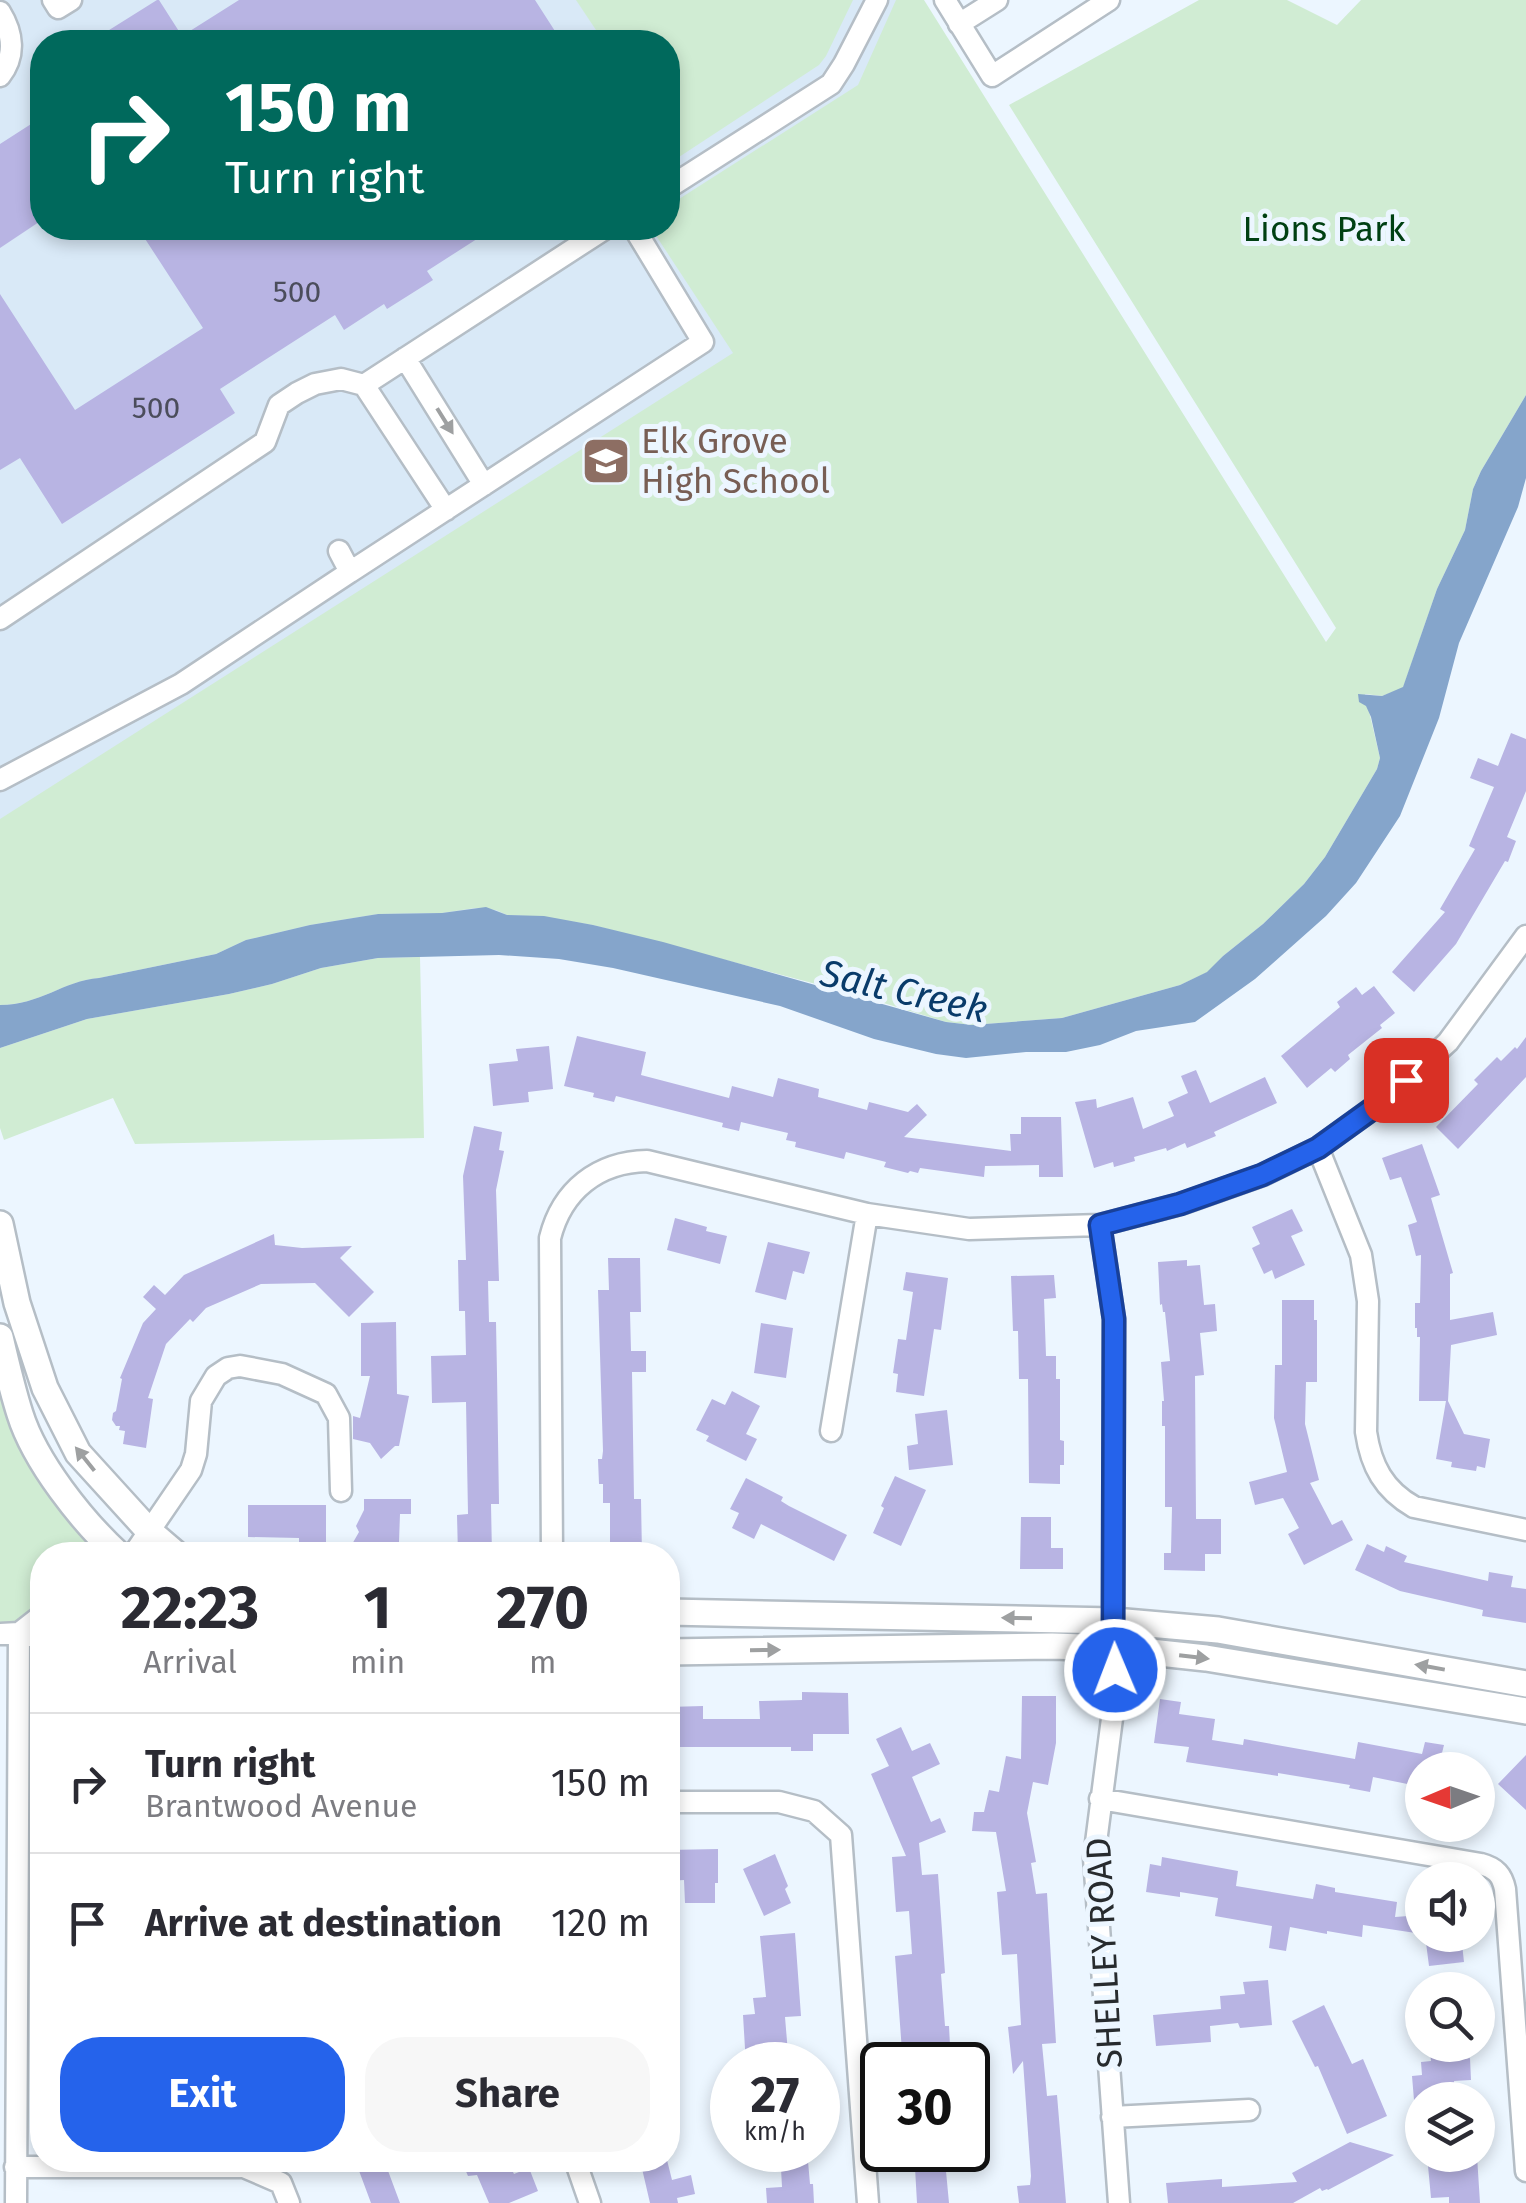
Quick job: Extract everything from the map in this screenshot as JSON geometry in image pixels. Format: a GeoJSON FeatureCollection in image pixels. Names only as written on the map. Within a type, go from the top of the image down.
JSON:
{"type":"FeatureCollection","features":[{"type":"Feature","properties":{"kind":"main road"},"geometry":{"type":"LineString","coordinates":[[0,1224],[16,1303],[45,1388],[78,1452],[162,1542]]}},
{"type":"Feature","properties":{"kind":"main road"},"geometry":{"type":"LineString","coordinates":[[0,1338],[20,1418],[50,1474],[104,1542]]}},
{"type":"Feature","properties":{"kind":"main road"},"geometry":{"type":"LineString","coordinates":[[680,1612],[1114,1620],[1218,1630],[1526,1684]]}},
{"type":"Feature","properties":{"kind":"main road"},"geometry":{"type":"LineString","coordinates":[[680,1652],[1113,1648],[1206,1658],[1526,1711]]}},
{"type":"Feature","properties":{"kind":"street"},"geometry":{"type":"LineString","coordinates":[[53,0],[58,8],[71,0]]}},
{"type":"Feature","properties":{"kind":"street"},"geometry":{"type":"LineString","coordinates":[[680,180],[831,84],[877,0]]}},
{"type":"Feature","properties":{"kind":"street"},"geometry":{"type":"LineString","coordinates":[[945,0],[992,76],[1110,0]]}},
{"type":"Feature","properties":{"kind":"street"},"geometry":{"type":"LineString","coordinates":[[959,24],[996,0]]}},
{"type":"Feature","properties":{"kind":"street"},"geometry":{"type":"LineString","coordinates":[[0,12],[11,34],[12,46],[0,76]]}},
{"type":"Feature","properties":{"kind":"street"},"geometry":{"type":"LineString","coordinates":[[364,385],[587,240]]}},
{"type":"Feature","properties":{"kind":"street"},"geometry":{"type":"LineString","coordinates":[[0,780],[181,684],[704,342],[641,240]]}},
{"type":"Feature","properties":{"kind":"street"},"geometry":{"type":"LineString","coordinates":[[405,358],[484,484]]}},
{"type":"Feature","properties":{"kind":"street"},"geometry":{"type":"LineString","coordinates":[[0,619],[264,442],[279,405],[315,384],[341,379],[364,385],[446,510]]}},
{"type":"Feature","properties":{"kind":"street"},"geometry":{"type":"LineString","coordinates":[[339,551],[350,572]]}},
{"type":"Feature","properties":{"kind":"street"},"geometry":{"type":"LineString","coordinates":[[552,1542],[550,1238],[560,1210],[577,1187],[602,1170],[616,1164],[647,1161],[868,1214],[969,1229],[1100,1225],[1246,1181],[1318,1148],[1386,1099],[1448,1042],[1526,936]]}},
{"type":"Feature","properties":{"kind":"street"},"geometry":{"type":"LineString","coordinates":[[1318,1148],[1361,1255],[1368,1301],[1366,1432],[1380,1476],[1398,1498],[1414,1507],[1526,1530]]}},
{"type":"Feature","properties":{"kind":"street"},"geometry":{"type":"LineString","coordinates":[[831,1430],[868,1214]]}},
{"type":"Feature","properties":{"kind":"street","name":"SHELLEY ROAD"},"geometry":{"type":"LineString","coordinates":[[1100,1225],[1114,1319],[1115,1670],[1094,1858],[1119,2203]]}},
{"type":"Feature","properties":{"kind":"street"},"geometry":{"type":"LineString","coordinates":[[143,1542],[191,1470],[201,1402],[216,1376],[228,1368],[240,1366],[282,1374],[326,1394],[339,1418],[341,1491]]}},
{"type":"Feature","properties":{"kind":"street"},"geometry":{"type":"LineString","coordinates":[[10,1634],[16,2203]]}},
{"type":"Feature","properties":{"kind":"street"},"geometry":{"type":"LineString","coordinates":[[1100,1799],[1490,1866],[1499,1874],[1505,1889],[1526,2171]]}},
{"type":"Feature","properties":{"kind":"street"},"geometry":{"type":"LineString","coordinates":[[680,1802],[779,1802],[814,1811],[841,1835],[868,2203]]}},
{"type":"Feature","properties":{"kind":"street"},"geometry":{"type":"LineString","coordinates":[[1112,2117],[1249,2110]]}},
{"type":"Feature","properties":{"kind":"street"},"geometry":{"type":"LineString","coordinates":[[15,2167],[30,2167]]}},
{"type":"Feature","properties":{"kind":"street"},"geometry":{"type":"LineString","coordinates":[[256,2172],[281,2183],[289,2203]]}},
{"type":"Feature","properties":{"kind":"street"},"geometry":{"type":"LineString","coordinates":[[579,2172],[590,2203]]}},
{"type":"Feature","properties":{"kind":"shaded area","name":"Elk Grove High School"},"geometry":{"type":"Polygon","coordinates":[[[0,0],[924,0],[854,994],[663,942],[378,914],[99,978],[0,1005],[0,0]]]}},
{"type":"Feature","properties":{"kind":"green space"},"geometry":{"type":"Polygon","coordinates":[[[576,0],[853,0],[819,65],[680,156],[680,30],[596,30],[576,0]]]}},
{"type":"Feature","properties":{"kind":"green space","name":"Elk Grove High School"},"geometry":{"type":"Polygon","coordinates":[[[896,0],[924,0],[1326,642],[1336,628],[1009,105],[1199,0],[1287,0],[1337,25],[1361,0],[1526,0],[1526,395],[1473,489],[1465,530],[1437,589],[1403,688],[1382,696],[1365,694],[1380,758],[1377,769],[1325,857],[1304,884],[1208,972],[1180,985],[1062,1018],[972,1025],[946,1022],[593,925],[475,908],[378,914],[310,925],[246,940],[216,954],[86,980],[27,1001],[0,1005],[0,819],[733,353],[659,240],[680,240],[680,198],[858,85],[896,0]]]}},
{"type":"Feature","properties":{"kind":"green space"},"geometry":{"type":"Polygon","coordinates":[[[420,957],[424,1138],[135,1144],[113,1098],[4,1140],[0,1128],[0,1048],[87,1019],[229,994],[321,968],[378,958],[420,957]]]}},
{"type":"Feature","properties":{"kind":"green space"},"geometry":{"type":"Polygon","coordinates":[[[0,1346],[21,1418],[111,1542],[30,1542],[30,1623],[0,1634],[0,1346]]]}},
{"type":"Feature","properties":{"kind":"water"},"geometry":{"type":"Polygon","coordinates":[[[1526,395],[1526,478],[1518,507],[1459,643],[1439,718],[1400,816],[1356,883],[1326,916],[1255,979],[1195,1022],[1136,1031],[1100,1045],[1066,1052],[966,1058],[874,1039],[780,1006],[613,968],[499,955],[378,958],[321,968],[229,994],[87,1019],[0,1048],[0,1005],[27,1001],[74,983],[216,954],[246,940],[310,925],[378,914],[442,913],[486,907],[507,915],[544,916],[593,925],[946,1022],[972,1025],[1062,1018],[1180,985],[1207,972],[1304,884],[1325,857],[1377,769],[1380,758],[1371,717],[1359,702],[1358,694],[1382,696],[1403,687],[1437,589],[1465,530],[1473,489],[1526,395]]]}},
{"type":"Feature","properties":{"kind":"building"},"geometry":{"type":"Polygon","coordinates":[[[159,0],[178,30],[109,30],[159,0]]]}},
{"type":"Feature","properties":{"kind":"building"},"geometry":{"type":"Polygon","coordinates":[[[239,0],[535,0],[554,30],[192,30],[239,0]]]}},
{"type":"Feature","properties":{"kind":"building"},"geometry":{"type":"Polygon","coordinates":[[[30,125],[30,228],[0,248],[0,144],[30,125]]]}},
{"type":"Feature","properties":{"kind":"building"},"geometry":{"type":"Polygon","coordinates":[[[146,240],[475,240],[427,271],[433,280],[387,309],[384,304],[344,330],[335,315],[220,389],[235,413],[62,524],[20,458],[0,470],[0,294],[75,410],[203,328],[146,240]]]}},
{"type":"Feature","properties":{"kind":"building"},"geometry":{"type":"Polygon","coordinates":[[[1511,733],[1526,739],[1526,791],[1507,837],[1516,841],[1508,862],[1505,861],[1456,944],[1414,992],[1392,972],[1445,912],[1440,909],[1475,849],[1469,846],[1494,787],[1470,778],[1478,758],[1498,766],[1511,733]]]}},
{"type":"Feature","properties":{"kind":"building"},"geometry":{"type":"Polygon","coordinates":[[[1374,986],[1395,1013],[1348,1055],[1350,1059],[1335,1072],[1331,1068],[1307,1088],[1281,1056],[1340,1007],[1337,1002],[1356,987],[1362,995],[1374,986]]]}},
{"type":"Feature","properties":{"kind":"building"},"geometry":{"type":"Polygon","coordinates":[[[577,1036],[646,1052],[641,1075],[729,1098],[732,1086],[773,1097],[778,1078],[819,1089],[818,1097],[867,1110],[869,1102],[908,1112],[917,1104],[927,1115],[904,1137],[1011,1151],[1010,1134],[1021,1134],[1021,1117],[1061,1117],[1063,1177],[1039,1177],[1039,1165],[985,1166],[984,1177],[920,1168],[918,1173],[908,1173],[884,1167],[886,1162],[846,1152],[844,1159],[795,1147],[796,1142],[786,1140],[788,1133],[741,1122],[739,1131],[722,1127],[723,1123],[616,1096],[614,1102],[593,1097],[594,1093],[564,1086],[577,1036]]]}},
{"type":"Feature","properties":{"kind":"building"},"geometry":{"type":"Polygon","coordinates":[[[1526,1037],[1526,1077],[1458,1149],[1436,1127],[1478,1084],[1474,1080],[1497,1057],[1501,1061],[1526,1037]]]}},
{"type":"Feature","properties":{"kind":"building"},"geometry":{"type":"Polygon","coordinates":[[[549,1046],[553,1089],[528,1092],[529,1102],[493,1106],[489,1064],[518,1061],[516,1049],[549,1046]]]}},
{"type":"Feature","properties":{"kind":"building"},"geometry":{"type":"Polygon","coordinates":[[[1196,1070],[1210,1103],[1265,1077],[1277,1103],[1187,1148],[1185,1143],[1134,1157],[1135,1161],[1114,1167],[1113,1162],[1094,1168],[1075,1102],[1096,1099],[1097,1108],[1133,1097],[1143,1129],[1174,1116],[1168,1102],[1188,1093],[1181,1076],[1196,1070]]]}},
{"type":"Feature","properties":{"kind":"building"},"geometry":{"type":"Polygon","coordinates":[[[474,1126],[502,1132],[499,1150],[504,1151],[496,1190],[499,1281],[488,1281],[489,1322],[496,1322],[499,1504],[491,1504],[492,1542],[458,1542],[457,1515],[468,1514],[466,1402],[432,1403],[431,1356],[466,1355],[465,1311],[459,1311],[458,1260],[466,1260],[463,1176],[474,1126]]]}},
{"type":"Feature","properties":{"kind":"building"},"geometry":{"type":"Polygon","coordinates":[[[1422,1144],[1440,1195],[1431,1198],[1453,1273],[1450,1320],[1493,1312],[1497,1335],[1451,1345],[1448,1401],[1464,1434],[1490,1439],[1485,1468],[1477,1466],[1476,1471],[1451,1467],[1452,1462],[1436,1459],[1446,1401],[1419,1401],[1420,1337],[1415,1328],[1415,1303],[1420,1303],[1421,1255],[1416,1256],[1408,1225],[1417,1222],[1401,1177],[1390,1180],[1382,1158],[1422,1144]]]}},
{"type":"Feature","properties":{"kind":"building"},"geometry":{"type":"Polygon","coordinates":[[[1292,1209],[1303,1231],[1291,1236],[1305,1265],[1275,1279],[1272,1270],[1264,1274],[1252,1248],[1260,1244],[1252,1227],[1292,1209]]]}},
{"type":"Feature","properties":{"kind":"building"},"geometry":{"type":"Polygon","coordinates":[[[675,1218],[727,1236],[720,1264],[667,1250],[675,1218]]]}},
{"type":"Feature","properties":{"kind":"building"},"geometry":{"type":"Polygon","coordinates":[[[274,1234],[275,1245],[352,1246],[340,1258],[374,1292],[349,1317],[315,1283],[261,1284],[206,1308],[166,1344],[148,1398],[153,1399],[146,1448],[123,1444],[125,1431],[119,1430],[120,1426],[112,1420],[120,1378],[143,1323],[156,1309],[143,1297],[154,1285],[165,1295],[184,1275],[274,1234]]]}},
{"type":"Feature","properties":{"kind":"building"},"geometry":{"type":"Polygon","coordinates":[[[768,1242],[810,1252],[804,1274],[793,1271],[786,1300],[755,1292],[768,1242]]]}},
{"type":"Feature","properties":{"kind":"building"},"geometry":{"type":"Polygon","coordinates":[[[608,1258],[640,1258],[641,1312],[630,1312],[631,1351],[646,1351],[646,1372],[632,1372],[634,1499],[641,1499],[642,1542],[610,1542],[610,1503],[603,1503],[603,1484],[599,1484],[598,1459],[602,1459],[603,1451],[598,1290],[609,1290],[608,1258]]]}},
{"type":"Feature","properties":{"kind":"building"},"geometry":{"type":"Polygon","coordinates":[[[1187,1260],[1187,1266],[1200,1265],[1204,1305],[1215,1304],[1217,1331],[1200,1333],[1204,1375],[1195,1376],[1196,1519],[1221,1519],[1221,1554],[1205,1554],[1205,1571],[1164,1570],[1164,1553],[1171,1553],[1172,1507],[1165,1507],[1161,1362],[1170,1361],[1165,1312],[1160,1305],[1158,1262],[1187,1260]]]}},
{"type":"Feature","properties":{"kind":"building"},"geometry":{"type":"Polygon","coordinates":[[[906,1272],[948,1278],[941,1330],[934,1329],[924,1396],[896,1392],[898,1374],[893,1373],[898,1339],[906,1340],[913,1292],[903,1290],[906,1272]]]}},
{"type":"Feature","properties":{"kind":"building"},"geometry":{"type":"Polygon","coordinates":[[[1054,1275],[1056,1298],[1044,1299],[1046,1356],[1056,1356],[1056,1379],[1060,1379],[1064,1465],[1060,1465],[1060,1484],[1029,1483],[1028,1379],[1019,1379],[1011,1276],[1054,1275]]]}},
{"type":"Feature","properties":{"kind":"building"},"geometry":{"type":"Polygon","coordinates":[[[1282,1300],[1314,1300],[1317,1382],[1306,1382],[1305,1424],[1319,1480],[1310,1483],[1332,1525],[1342,1520],[1353,1540],[1304,1565],[1288,1534],[1299,1528],[1283,1498],[1255,1505],[1249,1482],[1287,1472],[1274,1418],[1275,1365],[1282,1365],[1282,1300]]]}},
{"type":"Feature","properties":{"kind":"building"},"geometry":{"type":"Polygon","coordinates":[[[396,1322],[397,1394],[409,1396],[399,1446],[381,1459],[370,1443],[353,1439],[353,1416],[360,1418],[370,1376],[361,1376],[361,1323],[396,1322]]]}},
{"type":"Feature","properties":{"kind":"building"},"geometry":{"type":"Polygon","coordinates":[[[761,1323],[793,1328],[786,1378],[754,1373],[761,1323]]]}},
{"type":"Feature","properties":{"kind":"building"},"geometry":{"type":"Polygon","coordinates":[[[732,1391],[760,1406],[746,1434],[757,1439],[746,1461],[706,1441],[709,1436],[696,1430],[712,1399],[725,1405],[732,1391]]]}},
{"type":"Feature","properties":{"kind":"building"},"geometry":{"type":"Polygon","coordinates":[[[947,1410],[953,1465],[909,1470],[907,1446],[918,1444],[915,1414],[947,1410]]]}},
{"type":"Feature","properties":{"kind":"building"},"geometry":{"type":"Polygon","coordinates":[[[895,1476],[926,1490],[901,1546],[873,1533],[895,1476]]]}},
{"type":"Feature","properties":{"kind":"building"},"geometry":{"type":"Polygon","coordinates":[[[746,1478],[783,1497],[781,1501],[789,1506],[847,1535],[834,1561],[761,1524],[754,1539],[732,1528],[739,1513],[730,1509],[746,1478]]]}},
{"type":"Feature","properties":{"kind":"building"},"geometry":{"type":"Polygon","coordinates":[[[364,1499],[411,1499],[411,1514],[400,1514],[399,1542],[353,1542],[364,1499]]]}},
{"type":"Feature","properties":{"kind":"building"},"geometry":{"type":"Polygon","coordinates":[[[248,1505],[326,1505],[326,1542],[248,1537],[248,1505]]]}},
{"type":"Feature","properties":{"kind":"building"},"geometry":{"type":"Polygon","coordinates":[[[1021,1517],[1051,1517],[1051,1548],[1063,1548],[1063,1569],[1020,1569],[1021,1517]]]}},
{"type":"Feature","properties":{"kind":"building"},"geometry":{"type":"Polygon","coordinates":[[[1367,1544],[1384,1552],[1386,1546],[1407,1556],[1404,1562],[1488,1581],[1489,1572],[1513,1576],[1511,1587],[1526,1589],[1526,1623],[1482,1616],[1483,1610],[1400,1591],[1355,1570],[1367,1544]]]}},
{"type":"Feature","properties":{"kind":"building"},"geometry":{"type":"Polygon","coordinates":[[[802,1692],[848,1693],[849,1734],[813,1734],[813,1751],[791,1751],[791,1747],[680,1747],[680,1707],[703,1706],[703,1719],[760,1719],[759,1701],[802,1700],[802,1692]]]}},
{"type":"Feature","properties":{"kind":"building"},"geometry":{"type":"Polygon","coordinates":[[[1022,1696],[1056,1696],[1056,1743],[1048,1785],[1033,1782],[1027,1813],[1036,1862],[1031,1863],[1036,1894],[1047,1893],[1056,2043],[1042,2044],[1047,2096],[1057,2095],[1066,2203],[1019,2203],[1017,2186],[1030,2185],[1031,2176],[1023,2061],[1013,2074],[1008,2027],[1021,2025],[1017,1954],[1002,1955],[997,1892],[1006,1891],[996,1832],[972,1831],[974,1812],[984,1812],[989,1790],[999,1792],[1006,1756],[1021,1759],[1022,1696]]]}},
{"type":"Feature","properties":{"kind":"building"},"geometry":{"type":"Polygon","coordinates":[[[1160,1699],[1181,1702],[1179,1714],[1215,1719],[1212,1740],[1243,1745],[1244,1739],[1355,1759],[1358,1742],[1411,1752],[1405,1752],[1405,1784],[1373,1777],[1370,1792],[1278,1773],[1186,1762],[1189,1747],[1154,1743],[1160,1699]]]}},
{"type":"Feature","properties":{"kind":"building"},"geometry":{"type":"Polygon","coordinates":[[[901,1727],[912,1751],[930,1743],[940,1764],[912,1777],[931,1822],[940,1818],[946,1832],[919,1843],[922,1875],[938,1874],[945,1973],[941,1974],[950,2042],[901,2042],[895,1956],[912,1954],[909,1911],[896,1912],[892,1857],[906,1856],[871,1774],[889,1766],[876,1739],[901,1727]]]}},
{"type":"Feature","properties":{"kind":"building"},"geometry":{"type":"Polygon","coordinates":[[[1425,1742],[1444,1745],[1442,1752],[1422,1752],[1425,1742]]]}},
{"type":"Feature","properties":{"kind":"building"},"geometry":{"type":"Polygon","coordinates":[[[1526,1755],[1526,1810],[1498,1784],[1526,1755]]]}},
{"type":"Feature","properties":{"kind":"building"},"geometry":{"type":"Polygon","coordinates":[[[718,1849],[715,1903],[685,1903],[680,1850],[718,1849]]]}},
{"type":"Feature","properties":{"kind":"building"},"geometry":{"type":"Polygon","coordinates":[[[775,1854],[791,1903],[764,1916],[743,1869],[775,1854]]]}},
{"type":"Feature","properties":{"kind":"building"},"geometry":{"type":"Polygon","coordinates":[[[1162,1857],[1238,1871],[1236,1886],[1313,1899],[1316,1884],[1335,1888],[1335,1892],[1397,1902],[1395,1917],[1405,1916],[1405,1931],[1363,1925],[1362,1937],[1290,1927],[1286,1951],[1269,1948],[1272,1926],[1215,1916],[1218,1898],[1146,1892],[1150,1864],[1161,1866],[1162,1857]]]}},
{"type":"Feature","properties":{"kind":"building"},"geometry":{"type":"Polygon","coordinates":[[[795,1933],[801,2016],[785,2017],[787,2042],[745,2042],[743,2015],[755,2014],[753,1998],[766,1997],[760,1936],[795,1933]]]}},
{"type":"Feature","properties":{"kind":"building"},"geometry":{"type":"Polygon","coordinates":[[[1427,1952],[1463,1952],[1464,1962],[1429,1966],[1427,1952]]]}},
{"type":"Feature","properties":{"kind":"building"},"geometry":{"type":"Polygon","coordinates":[[[1268,1980],[1272,2025],[1210,2026],[1211,2042],[1156,2046],[1153,2015],[1221,2009],[1220,1996],[1245,1994],[1243,1982],[1268,1980]]]}},
{"type":"Feature","properties":{"kind":"building"},"geometry":{"type":"Polygon","coordinates":[[[1324,2005],[1352,2064],[1363,2059],[1387,2116],[1347,2134],[1318,2066],[1315,2067],[1292,2021],[1324,2005]]]}},
{"type":"Feature","properties":{"kind":"building"},"geometry":{"type":"Polygon","coordinates":[[[1421,2062],[1470,2062],[1471,2080],[1412,2082],[1412,2076],[1422,2075],[1421,2062]]]}},
{"type":"Feature","properties":{"kind":"building"},"geometry":{"type":"Polygon","coordinates":[[[1350,2142],[1394,2155],[1328,2190],[1320,2188],[1293,2203],[1168,2203],[1166,2183],[1222,2179],[1222,2187],[1297,2182],[1292,2173],[1350,2142]]]}},
{"type":"Feature","properties":{"kind":"building"},"geometry":{"type":"Polygon","coordinates":[[[359,2172],[388,2172],[400,2203],[371,2203],[359,2172]]]}},
{"type":"Feature","properties":{"kind":"building"},"geometry":{"type":"Polygon","coordinates":[[[466,2172],[531,2172],[538,2191],[509,2203],[489,2203],[477,2175],[468,2176],[466,2172]]]}},
{"type":"Feature","properties":{"kind":"building"},"geometry":{"type":"Polygon","coordinates":[[[643,2172],[670,2172],[672,2180],[691,2175],[695,2194],[677,2198],[678,2203],[650,2203],[643,2172]]]}},
{"type":"Feature","properties":{"kind":"building"},"geometry":{"type":"Polygon","coordinates":[[[781,2172],[809,2172],[814,2203],[767,2203],[766,2188],[782,2187],[781,2172]]]}},
{"type":"Feature","properties":{"kind":"building"},"geometry":{"type":"Polygon","coordinates":[[[915,2172],[946,2172],[949,2203],[917,2203],[915,2172]]]}},
{"type":"Feature","properties":{"kind":"building"},"geometry":{"type":"Polygon","coordinates":[[[1429,2172],[1478,2172],[1480,2203],[1449,2203],[1449,2197],[1431,2198],[1429,2172]]]}},
{"type":"Feature","properties":{"kind":"place","name":"Elk Grove High School"},"geometry":{"type":"Point","coordinates":[606,461]}},
{"type":"Feature","properties":{"kind":"route"},"geometry":{"type":"LineString","coordinates":[[1115,1670],[1114,1319],[1100,1225],[1180,1204],[1262,1175],[1318,1148],[1406,1080]]}},
{"type":"Feature","properties":{"kind":"park label","name":"Lions Park"},"geometry":{"type":"Point","coordinates":[1324,229]}},
{"type":"Feature","properties":{"kind":"water label","name":"Salt Creek"},"geometry":{"type":"Point","coordinates":[904,991]}}]}
